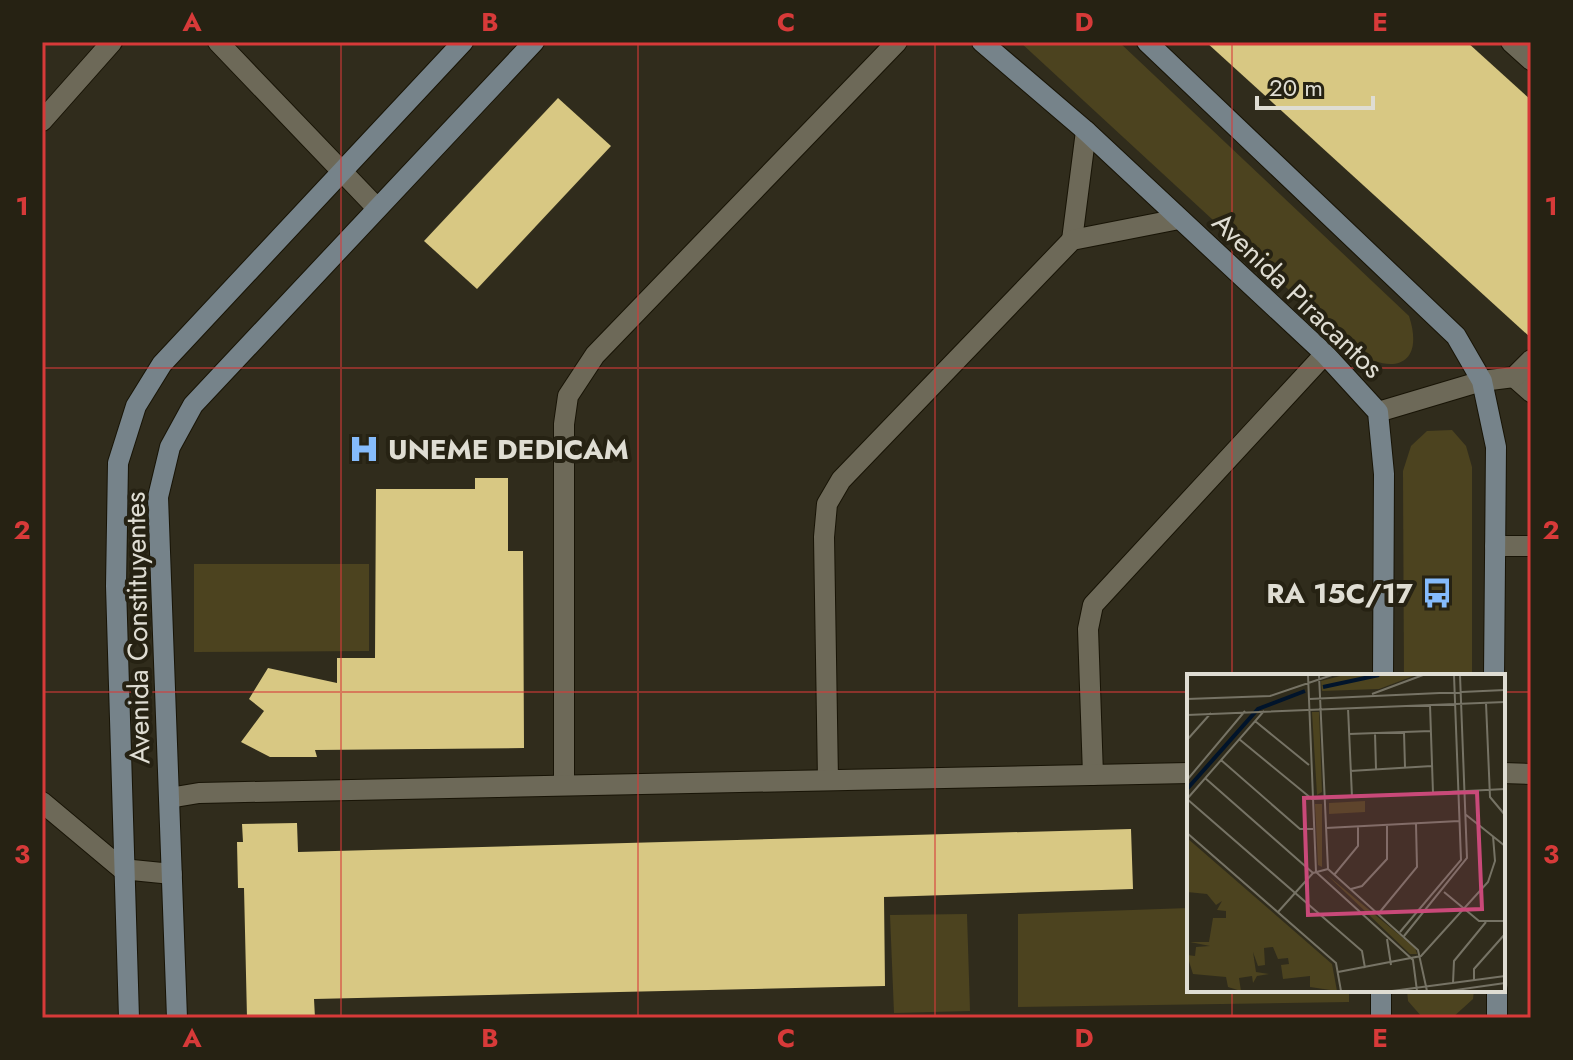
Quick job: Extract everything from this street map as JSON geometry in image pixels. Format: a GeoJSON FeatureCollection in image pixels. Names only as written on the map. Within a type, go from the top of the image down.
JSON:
{"type":"FeatureCollection","features":[{"type":"Feature","properties":{"kind":"street"},"geometry":{"type":"LineString","coordinates":[[42,121],[112,42]]}},
{"type":"Feature","properties":{"kind":"street"},"geometry":{"type":"LineString","coordinates":[[218,42],[376,207]]}},
{"type":"Feature","properties":{"kind":"street","name":"Avenida Constituyentes"},"geometry":{"type":"LineString","coordinates":[[129,1018],[122,869],[116,586],[118,463],[136,406],[162,364],[463,42]]}},
{"type":"Feature","properties":{"kind":"street","name":"Avenida Constituyentes"},"geometry":{"type":"LineString","coordinates":[[177,1018],[158,497],[170,447],[193,405],[534,42]]}},
{"type":"Feature","properties":{"kind":"street"},"geometry":{"type":"LineString","coordinates":[[564,785],[564,424],[568,396],[595,355],[897,42]]}},
{"type":"Feature","properties":{"kind":"street","name":"Avenida Piracantos"},"geometry":{"type":"LineString","coordinates":[[982,42],[1086,131],[1325,354],[1378,412],[1384,474],[1383,674]]}},
{"type":"Feature","properties":{"kind":"street"},"geometry":{"type":"LineString","coordinates":[[1147,42],[1456,336],[1482,381],[1496,447],[1494,674]]}},
{"type":"Feature","properties":{"kind":"street"},"geometry":{"type":"LineString","coordinates":[[1511,42],[1531,60]]}},
{"type":"Feature","properties":{"kind":"street"},"geometry":{"type":"LineString","coordinates":[[1072,240],[1086,131]]}},
{"type":"Feature","properties":{"kind":"street"},"geometry":{"type":"LineString","coordinates":[[828,780],[824,537],[827,504],[841,480],[1072,240],[1179,219]]}},
{"type":"Feature","properties":{"kind":"street"},"geometry":{"type":"LineString","coordinates":[[1093,775],[1088,629],[1093,605],[1109,584],[1325,354]]}},
{"type":"Feature","properties":{"kind":"street"},"geometry":{"type":"LineString","coordinates":[[1378,412],[1482,381],[1514,377],[1531,360]]}},
{"type":"Feature","properties":{"kind":"street"},"geometry":{"type":"LineString","coordinates":[[1514,377],[1531,392]]}},
{"type":"Feature","properties":{"kind":"street"},"geometry":{"type":"LineString","coordinates":[[1495,546],[1531,546]]}},
{"type":"Feature","properties":{"kind":"street"},"geometry":{"type":"LineString","coordinates":[[169,798],[199,793],[1187,773]]}},
{"type":"Feature","properties":{"kind":"street"},"geometry":{"type":"LineString","coordinates":[[1505,773],[1531,774]]}},
{"type":"Feature","properties":{"kind":"street"},"geometry":{"type":"LineString","coordinates":[[42,802],[122,869],[172,874]]}},
{"type":"Feature","properties":{"kind":"street"},"geometry":{"type":"LineString","coordinates":[[1381,992],[1381,1018]]}},
{"type":"Feature","properties":{"kind":"street"},"geometry":{"type":"LineString","coordinates":[[1497,992],[1497,1018]]}},
{"type":"Feature","properties":{"kind":"shaded area"},"geometry":{"type":"Polygon","coordinates":[[[1020,42],[1119,42],[1409,316],[1413,346],[1409,355],[1393,364],[1369,359],[1355,351],[1020,42]]]}},
{"type":"Feature","properties":{"kind":"shaded area"},"geometry":{"type":"Polygon","coordinates":[[[1452,430],[1466,446],[1472,467],[1472,674],[1404,674],[1403,471],[1411,446],[1427,431],[1452,430]]]}},
{"type":"Feature","properties":{"kind":"shaded area"},"geometry":{"type":"Polygon","coordinates":[[[194,564],[369,564],[369,651],[194,652],[194,564]]]}},
{"type":"Feature","properties":{"kind":"shaded area"},"geometry":{"type":"Polygon","coordinates":[[[1187,908],[1187,992],[1349,992],[1349,1002],[1018,1007],[1018,914],[1187,908]]]}},
{"type":"Feature","properties":{"kind":"shaded area"},"geometry":{"type":"Polygon","coordinates":[[[967,914],[970,1011],[894,1013],[890,915],[967,914]]]}},
{"type":"Feature","properties":{"kind":"shaded area"},"geometry":{"type":"Polygon","coordinates":[[[1407,992],[1474,992],[1473,999],[1452,1018],[1422,1017],[1408,1001],[1407,992]]]}},
{"type":"Feature","properties":{"kind":"building"},"geometry":{"type":"Polygon","coordinates":[[[1206,42],[1467,42],[1531,100],[1531,338],[1206,42]]]}},
{"type":"Feature","properties":{"kind":"building"},"geometry":{"type":"Polygon","coordinates":[[[558,98],[611,146],[477,289],[424,241],[558,98]]]}},
{"type":"Feature","properties":{"kind":"building"},"geometry":{"type":"Polygon","coordinates":[[[475,478],[508,478],[508,551],[523,551],[524,748],[315,750],[317,757],[270,757],[241,742],[264,711],[249,699],[268,668],[337,683],[337,658],[375,658],[376,489],[475,489],[475,478]]]}},
{"type":"Feature","properties":{"kind":"building"},"geometry":{"type":"Polygon","coordinates":[[[297,823],[298,852],[1131,829],[1133,889],[884,897],[885,986],[314,999],[315,1018],[247,1018],[244,888],[238,888],[237,842],[243,842],[242,824],[297,823]]]}},
{"type":"Feature","properties":{"kind":"place","name":"UNEME DEDICAM"},"geometry":{"type":"Point","coordinates":[364,449]}},
{"type":"Feature","properties":{"kind":"place","name":"RA 15C/17"},"geometry":{"type":"Point","coordinates":[1437,593]}}]}
